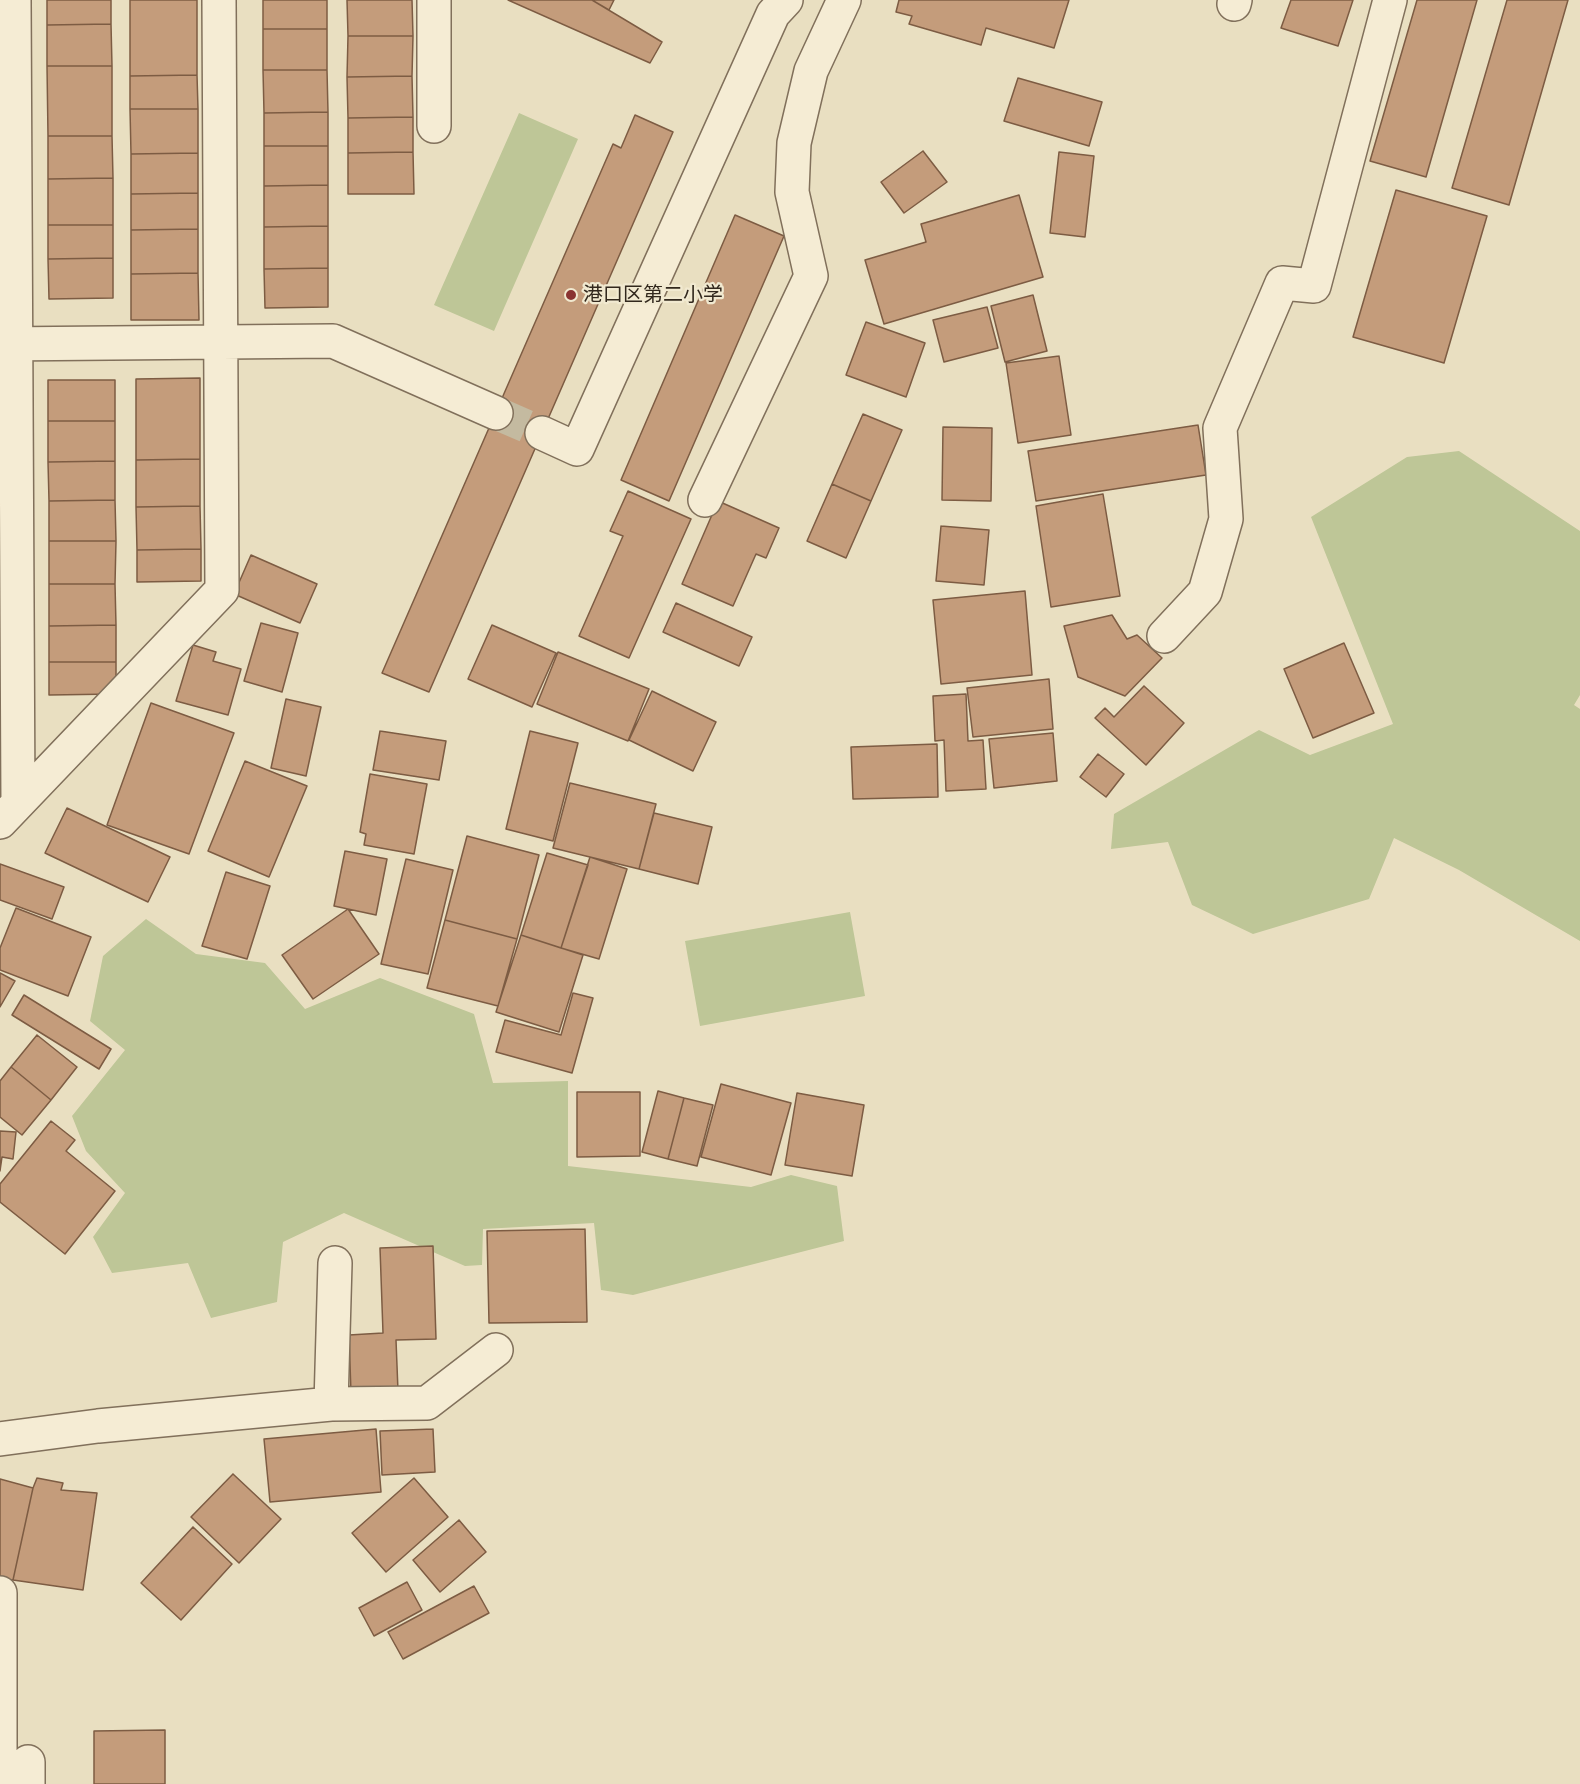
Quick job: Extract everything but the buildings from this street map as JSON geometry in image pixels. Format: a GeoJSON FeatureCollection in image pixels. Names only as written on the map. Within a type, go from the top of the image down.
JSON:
{"type":"FeatureCollection","features":[{"type":"Feature","properties":{"kind":"lane"},"geometry":{"type":"LineString","coordinates":[[9,813],[8,344],[14,0]]}},
{"type":"Feature","properties":{"kind":"lane"},"geometry":{"type":"LineString","coordinates":[[9,813],[222,590],[219,0]]}},
{"type":"Feature","properties":{"kind":"lane"},"geometry":{"type":"LineString","coordinates":[[434,0],[434,126]]}},
{"type":"Feature","properties":{"kind":"lane"},"geometry":{"type":"LineString","coordinates":[[542,433],[577,449],[773,14],[786,0]]}},
{"type":"Feature","properties":{"kind":"lane"},"geometry":{"type":"LineString","coordinates":[[705,500],[811,276],[792,192],[794,142],[812,70],[844,0]]}},
{"type":"Feature","properties":{"kind":"lane"},"geometry":{"type":"LineString","coordinates":[[1164,636],[1204,592],[1226,519],[1220,428],[1282,283],[1314,286],[1390,0]]}},
{"type":"Feature","properties":{"kind":"lane"},"geometry":{"type":"LineString","coordinates":[[8,344],[333,341],[496,413]]}},
{"type":"Feature","properties":{"kind":"lane"},"geometry":{"type":"LineString","coordinates":[[331,1404],[335,1263]]}},
{"type":"Feature","properties":{"kind":"lane"},"geometry":{"type":"LineString","coordinates":[[0,1439],[98,1426],[331,1404],[427,1403],[496,1350]]}},
{"type":"Feature","properties":{"kind":"lane"},"geometry":{"type":"LineString","coordinates":[[0,1593],[0,1784]]}},
{"type":"Feature","properties":{"kind":"green space"},"geometry":{"type":"Polygon","coordinates":[[[519,113],[578,139],[494,331],[434,305],[519,113]]]}},
{"type":"Feature","properties":{"kind":"green space"},"geometry":{"type":"Polygon","coordinates":[[[1459,451],[1580,531],[1580,695],[1574,705],[1580,709],[1580,941],[1459,870],[1394,838],[1369,899],[1253,934],[1192,905],[1168,842],[1111,849],[1114,814],[1259,730],[1310,755],[1393,724],[1311,517],[1407,457],[1459,451]]]}},
{"type":"Feature","properties":{"kind":"green space"},"geometry":{"type":"Polygon","coordinates":[[[850,912],[865,996],[700,1026],[685,941],[850,912]]]}},
{"type":"Feature","properties":{"kind":"green space"},"geometry":{"type":"Polygon","coordinates":[[[146,919],[196,954],[265,963],[305,1009],[380,978],[474,1014],[493,1083],[568,1081],[568,1166],[751,1187],[791,1175],[837,1186],[844,1241],[633,1295],[601,1290],[594,1223],[483,1229],[482,1265],[465,1266],[344,1213],[283,1242],[277,1302],[211,1318],[188,1263],[112,1273],[93,1237],[125,1193],[86,1151],[72,1116],[125,1050],[90,1021],[103,956],[146,919]]]}},
{"type":"Feature","properties":{"kind":"tunnel"},"geometry":{"type":"LineString","coordinates":[[496,413],[542,433]]}},
{"type":"Feature","properties":{"kind":"place","name":"港口区第二小学"},"geometry":{"type":"Point","coordinates":[571,295]}}]}
